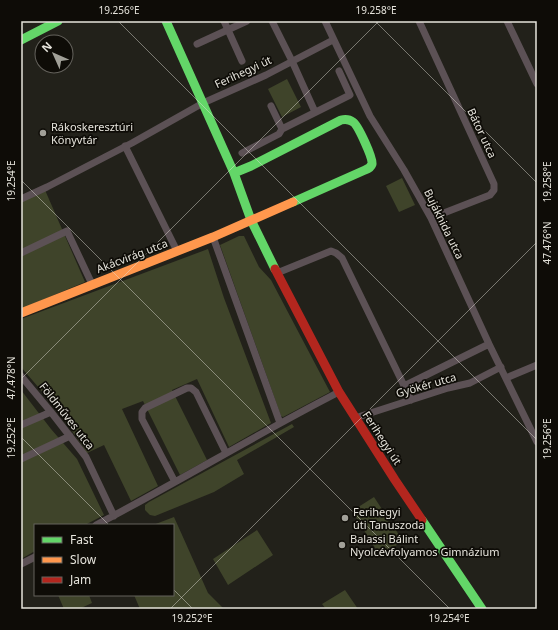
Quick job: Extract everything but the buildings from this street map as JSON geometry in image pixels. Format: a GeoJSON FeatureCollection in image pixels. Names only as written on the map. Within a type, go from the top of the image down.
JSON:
{"type":"FeatureCollection","features":[{"type":"Feature","properties":{"kind":"main road"},"geometry":{"type":"LineString","coordinates":[[21,40],[58,21]]}},
{"type":"Feature","properties":{"kind":"main road","name":"Ferihegyi út"},"geometry":{"type":"LineString","coordinates":[[166,21],[234,173],[251,220],[339,392],[395,480],[482,609]]}},
{"type":"Feature","properties":{"kind":"main road"},"geometry":{"type":"LineString","coordinates":[[234,173],[251,166],[341,120],[347,119],[352,120],[355,123],[372,158],[372,165],[370,168],[251,220]]}},
{"type":"Feature","properties":{"kind":"main road","name":"Akácvirág utca"},"geometry":{"type":"LineString","coordinates":[[21,313],[213,237],[251,220]]}},
{"type":"Feature","properties":{"kind":"street","name":"Ferihegyi út"},"geometry":{"type":"LineString","coordinates":[[224,21],[242,61]]}},
{"type":"Feature","properties":{"kind":"street"},"geometry":{"type":"LineString","coordinates":[[197,44],[247,21]]}},
{"type":"Feature","properties":{"kind":"street"},"geometry":{"type":"LineString","coordinates":[[272,21],[315,112]]}},
{"type":"Feature","properties":{"kind":"street","name":"Bujákhida utca"},"geometry":{"type":"LineString","coordinates":[[325,21],[370,116],[404,170],[431,218],[489,344],[537,442]]}},
{"type":"Feature","properties":{"kind":"street","name":"Bátor utca"},"geometry":{"type":"LineString","coordinates":[[419,21],[494,184],[494,190],[490,195],[431,218]]}},
{"type":"Feature","properties":{"kind":"street"},"geometry":{"type":"LineString","coordinates":[[508,21],[537,84]]}},
{"type":"Feature","properties":{"kind":"street","name":"Ferihegyi út"},"geometry":{"type":"LineString","coordinates":[[203,103],[266,75],[333,40]]}},
{"type":"Feature","properties":{"kind":"street"},"geometry":{"type":"LineString","coordinates":[[242,153],[279,134],[282,129],[350,95],[339,70]]}},
{"type":"Feature","properties":{"kind":"street"},"geometry":{"type":"LineString","coordinates":[[21,199],[53,184],[203,103]]}},
{"type":"Feature","properties":{"kind":"street"},"geometry":{"type":"LineString","coordinates":[[272,106],[282,129]]}},
{"type":"Feature","properties":{"kind":"street"},"geometry":{"type":"LineString","coordinates":[[125,146],[177,251]]}},
{"type":"Feature","properties":{"kind":"street"},"geometry":{"type":"LineString","coordinates":[[21,254],[67,231],[92,284]]}},
{"type":"Feature","properties":{"kind":"street"},"geometry":{"type":"LineString","coordinates":[[213,237],[280,423]]}},
{"type":"Feature","properties":{"kind":"street"},"geometry":{"type":"LineString","coordinates":[[277,273],[331,251],[342,258],[411,400]]}},
{"type":"Feature","properties":{"kind":"street"},"geometry":{"type":"LineString","coordinates":[[404,386],[489,344]]}},
{"type":"Feature","properties":{"kind":"street"},"geometry":{"type":"LineString","coordinates":[[506,378],[537,365]]}},
{"type":"Feature","properties":{"kind":"street","name":"Gyökér utca"},"geometry":{"type":"LineString","coordinates":[[355,418],[448,388],[470,384],[501,368]]}},
{"type":"Feature","properties":{"kind":"street","name":"Földműves utca"},"geometry":{"type":"LineString","coordinates":[[21,376],[86,457],[114,516]]}},
{"type":"Feature","properties":{"kind":"street"},"geometry":{"type":"LineString","coordinates":[[175,482],[142,419],[142,412],[145,408],[187,388],[192,388],[196,392],[226,453]]}},
{"type":"Feature","properties":{"kind":"street"},"geometry":{"type":"LineString","coordinates":[[98,524],[339,392]]}},
{"type":"Feature","properties":{"kind":"street"},"geometry":{"type":"LineString","coordinates":[[21,425],[51,412]]}},
{"type":"Feature","properties":{"kind":"street"},"geometry":{"type":"LineString","coordinates":[[21,460],[70,436]]}},
{"type":"Feature","properties":{"kind":"street"},"geometry":{"type":"LineString","coordinates":[[21,564],[34,558]]}},
{"type":"Feature","properties":{"kind":"green space"},"geometry":{"type":"Polygon","coordinates":[[[287,79],[301,107],[282,117],[268,89],[287,79]]]}},
{"type":"Feature","properties":{"kind":"green space"},"geometry":{"type":"Polygon","coordinates":[[[402,178],[415,205],[399,212],[386,186],[402,178]]]}},
{"type":"Feature","properties":{"kind":"green space"},"geometry":{"type":"Polygon","coordinates":[[[45,190],[85,282],[21,309],[21,201],[45,190]]]}},
{"type":"Feature","properties":{"kind":"green space"},"geometry":{"type":"Polygon","coordinates":[[[239,236],[244,236],[259,267],[271,280],[330,392],[283,417],[281,416],[220,245],[239,236]]]}},
{"type":"Feature","properties":{"kind":"green space"},"geometry":{"type":"Polygon","coordinates":[[[208,249],[224,298],[271,423],[229,447],[197,379],[172,390],[207,460],[180,475],[143,401],[122,409],[158,486],[131,501],[104,445],[87,453],[57,409],[21,367],[21,319],[208,249]]]}},
{"type":"Feature","properties":{"kind":"green space"},"geometry":{"type":"Polygon","coordinates":[[[21,390],[51,429],[77,459],[104,515],[87,524],[34,524],[34,552],[21,559],[21,390]]]}},
{"type":"Feature","properties":{"kind":"green space"},"geometry":{"type":"Polygon","coordinates":[[[292,424],[294,427],[237,460],[244,474],[214,492],[155,516],[150,515],[145,510],[145,505],[149,502],[292,424]]]}},
{"type":"Feature","properties":{"kind":"green space"},"geometry":{"type":"Polygon","coordinates":[[[374,497],[403,541],[380,556],[352,511],[374,497]]]}},
{"type":"Feature","properties":{"kind":"green space"},"geometry":{"type":"Polygon","coordinates":[[[174,517],[208,593],[224,609],[140,609],[134,596],[174,596],[174,524],[156,524],[174,517]]]}},
{"type":"Feature","properties":{"kind":"green space"},"geometry":{"type":"Polygon","coordinates":[[[257,530],[273,555],[228,585],[213,559],[257,530]]]}},
{"type":"Feature","properties":{"kind":"green space"},"geometry":{"type":"Polygon","coordinates":[[[345,590],[358,609],[326,609],[322,604],[345,590]]]}},
{"type":"Feature","properties":{"kind":"green space"},"geometry":{"type":"Polygon","coordinates":[[[58,596],[89,596],[92,603],[79,609],[64,609],[58,596]]]}},
{"type":"Feature","properties":{"kind":"traffic: fast"},"geometry":{"type":"LineString","coordinates":[[21,40],[58,21]]}},
{"type":"Feature","properties":{"kind":"traffic: fast"},"geometry":{"type":"LineString","coordinates":[[166,21],[234,173],[251,220],[275,269]]}},
{"type":"Feature","properties":{"kind":"traffic: fast"},"geometry":{"type":"LineString","coordinates":[[234,173],[251,166],[341,120],[350,120],[353,122],[368,149],[372,161],[371,166],[366,170],[293,202]]}},
{"type":"Feature","properties":{"kind":"traffic: fast"},"geometry":{"type":"LineString","coordinates":[[422,520],[482,609]]}},
{"type":"Feature","properties":{"kind":"traffic: slow"},"geometry":{"type":"LineString","coordinates":[[21,313],[213,237],[293,202]]}},
{"type":"Feature","properties":{"kind":"traffic: jam"},"geometry":{"type":"LineString","coordinates":[[275,269],[339,392],[422,520]]}},
{"type":"Feature","properties":{"kind":"place","name":"Rákoskeresztúri Könyvtár"},"geometry":{"type":"Point","coordinates":[43,133]}},
{"type":"Feature","properties":{"kind":"place","name":"Ferihegyi úti Tanuszoda"},"geometry":{"type":"Point","coordinates":[345,518]}},
{"type":"Feature","properties":{"kind":"place","name":"Balassi Bálint Nyolcévfolyamos Gimnázium"},"geometry":{"type":"Point","coordinates":[342,545]}}]}
